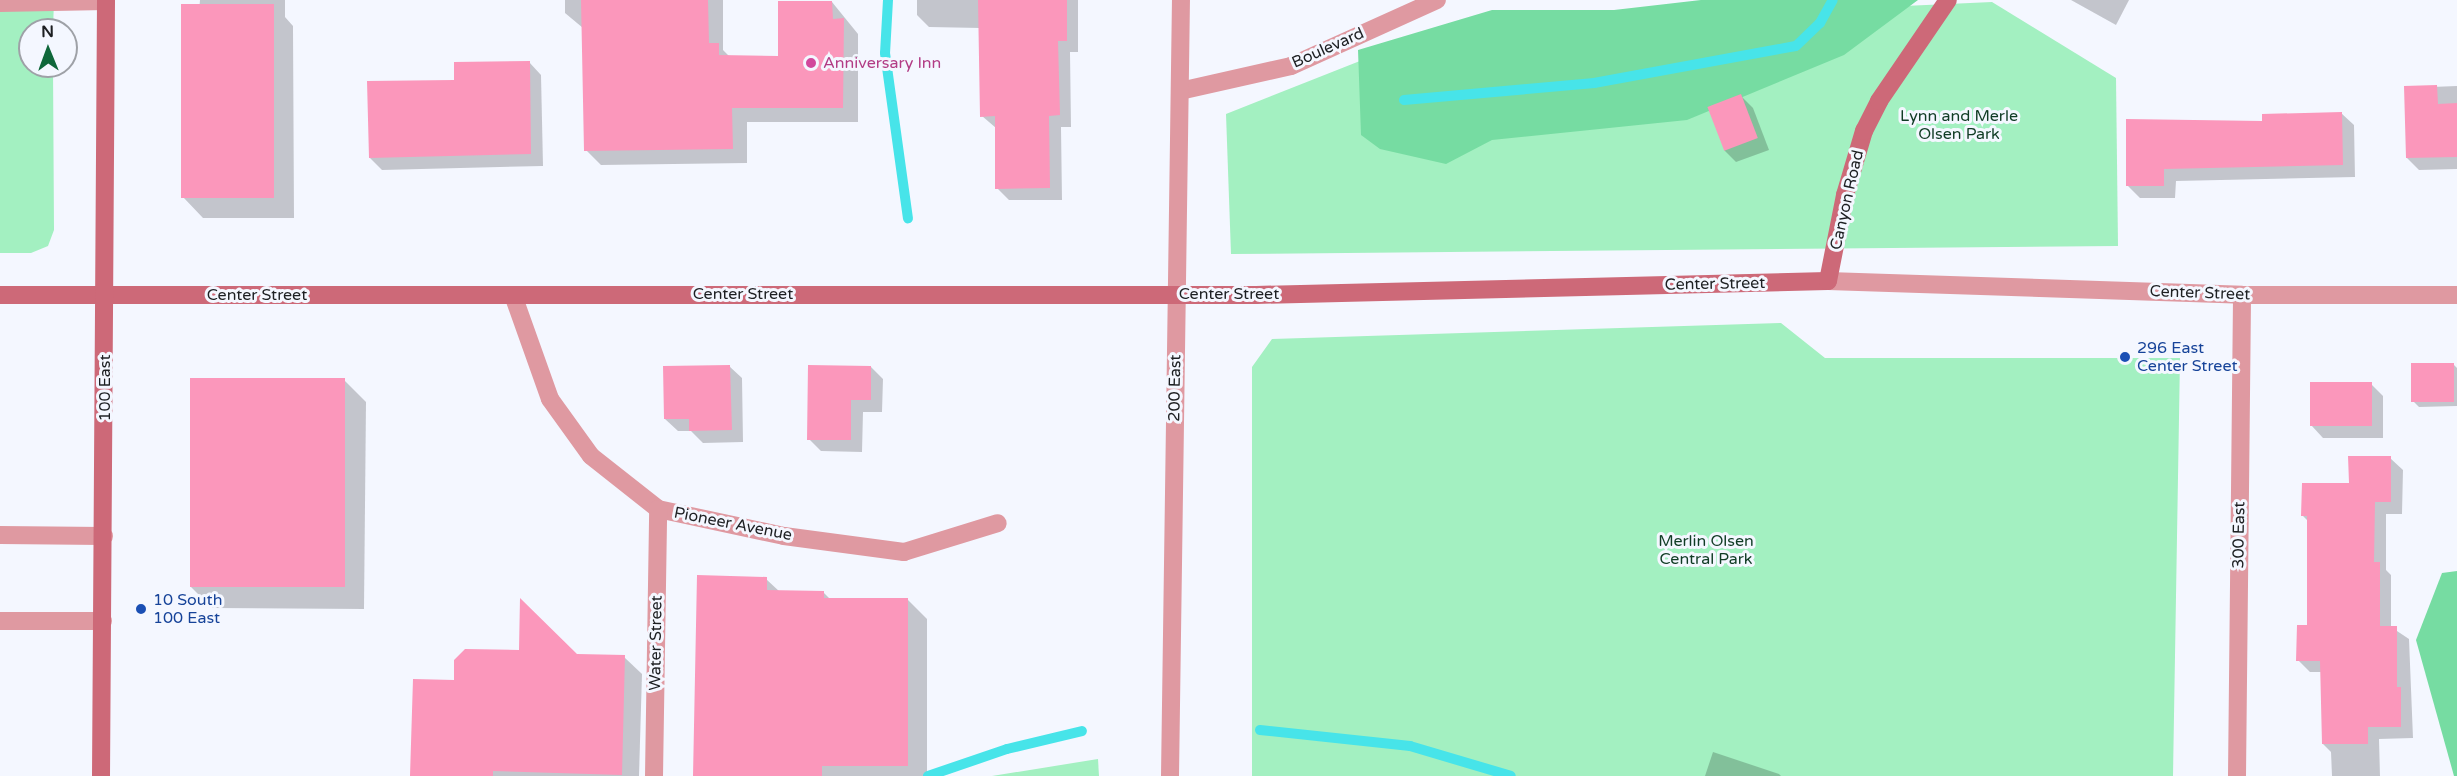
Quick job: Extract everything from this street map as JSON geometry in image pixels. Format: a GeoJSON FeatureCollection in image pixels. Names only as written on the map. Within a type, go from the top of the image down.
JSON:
{"type":"FeatureCollection","features":[{"type":"Feature","properties":{"kind":"main road","name":"100 East"},"geometry":{"type":"LineString","coordinates":[[101,776],[106,295],[106,0]]}},
{"type":"Feature","properties":{"kind":"main road","name":"Canyon Road"},"geometry":{"type":"LineString","coordinates":[[1828,281],[1845,195],[1864,131],[1879,101],[1948,0]]}},
{"type":"Feature","properties":{"kind":"main road","name":"Center Street"},"geometry":{"type":"LineString","coordinates":[[0,295],[1177,295],[1828,281]]}},
{"type":"Feature","properties":{"kind":"street"},"geometry":{"type":"LineString","coordinates":[[0,3],[106,0]]}},
{"type":"Feature","properties":{"kind":"street","name":"200 East"},"geometry":{"type":"LineString","coordinates":[[1170,776],[1181,0]]}},
{"type":"Feature","properties":{"kind":"street","name":"Boulevard"},"geometry":{"type":"LineString","coordinates":[[1180,91],[1291,66],[1437,0]]}},
{"type":"Feature","properties":{"kind":"street","name":"Center Street"},"geometry":{"type":"LineString","coordinates":[[1828,281],[2242,295],[2457,295]]}},
{"type":"Feature","properties":{"kind":"street","name":"Pioneer Avenue"},"geometry":{"type":"LineString","coordinates":[[513,295],[550,399],[591,456],[658,509],[784,536],[904,552],[998,523]]}},
{"type":"Feature","properties":{"kind":"street","name":"300 East"},"geometry":{"type":"LineString","coordinates":[[2237,776],[2242,295]]}},
{"type":"Feature","properties":{"kind":"street","name":"Water Street"},"geometry":{"type":"LineString","coordinates":[[654,776],[658,509]]}},
{"type":"Feature","properties":{"kind":"street"},"geometry":{"type":"LineString","coordinates":[[0,535],[104,536]]}},
{"type":"Feature","properties":{"kind":"street"},"geometry":{"type":"LineString","coordinates":[[0,621],[103,621]]}},
{"type":"Feature","properties":{"kind":"green space"},"geometry":{"type":"Polygon","coordinates":[[[0,0],[54,0],[53,18],[18,18],[18,78],[53,78],[54,230],[48,246],[31,253],[0,253],[0,0]]]}},
{"type":"Feature","properties":{"kind":"green space"},"geometry":{"type":"Polygon","coordinates":[[[1701,0],[1918,0],[1844,55],[1687,120],[1492,140],[1446,164],[1380,149],[1361,135],[1358,50],[1492,10],[1614,10],[1701,0]]]}},
{"type":"Feature","properties":{"kind":"green space","name":"Lynn and Merle Olsen Park"},"geometry":{"type":"Polygon","coordinates":[[[1992,2],[2116,78],[2118,246],[1231,254],[1226,114],[1446,27],[1992,2]]]}},
{"type":"Feature","properties":{"kind":"green space","name":"Merlin Olsen Central Park"},"geometry":{"type":"Polygon","coordinates":[[[1781,323],[1825,358],[2180,358],[2173,776],[1252,776],[1252,367],[1272,339],[1781,323]]]}},
{"type":"Feature","properties":{"kind":"green space"},"geometry":{"type":"Polygon","coordinates":[[[2457,571],[2457,776],[2454,776],[2416,640],[2442,573],[2457,571]]]}},
{"type":"Feature","properties":{"kind":"green space"},"geometry":{"type":"Polygon","coordinates":[[[1098,759],[1099,776],[992,776],[1098,759]]]}},
{"type":"Feature","properties":{"kind":"building"},"geometry":{"type":"Polygon","coordinates":[[[581,0],[708,0],[709,43],[719,43],[719,55],[778,56],[778,1],[832,1],[833,19],[844,18],[843,108],[732,108],[733,149],[584,151],[581,0]]]}},
{"type":"Feature","properties":{"kind":"building"},"geometry":{"type":"Polygon","coordinates":[[[978,0],[1067,0],[1067,41],[1058,41],[1060,115],[1049,116],[1050,188],[995,189],[995,116],[980,117],[978,0]]]}},
{"type":"Feature","properties":{"kind":"building"},"geometry":{"type":"Polygon","coordinates":[[[181,4],[274,4],[274,198],[181,198],[181,4]]]}},
{"type":"Feature","properties":{"kind":"building"},"geometry":{"type":"Polygon","coordinates":[[[530,61],[531,154],[369,158],[367,81],[454,80],[454,62],[530,61]]]}},
{"type":"Feature","properties":{"kind":"building"},"geometry":{"type":"Polygon","coordinates":[[[2437,85],[2438,104],[2457,103],[2457,157],[2406,158],[2404,86],[2437,85]]]}},
{"type":"Feature","properties":{"kind":"building"},"geometry":{"type":"Polygon","coordinates":[[[1741,94],[1758,138],[1724,151],[1707,107],[1741,94]]]}},
{"type":"Feature","properties":{"kind":"building"},"geometry":{"type":"Polygon","coordinates":[[[2342,112],[2343,165],[2164,169],[2164,186],[2126,186],[2126,119],[2262,121],[2262,114],[2342,112]]]}},
{"type":"Feature","properties":{"kind":"building"},"geometry":{"type":"Polygon","coordinates":[[[2411,363],[2454,363],[2454,402],[2411,402],[2411,363]]]}},
{"type":"Feature","properties":{"kind":"building"},"geometry":{"type":"Polygon","coordinates":[[[730,365],[732,430],[689,431],[689,419],[664,419],[663,366],[730,365]]]}},
{"type":"Feature","properties":{"kind":"building"},"geometry":{"type":"Polygon","coordinates":[[[808,365],[871,366],[871,400],[851,400],[851,440],[807,440],[808,365]]]}},
{"type":"Feature","properties":{"kind":"building"},"geometry":{"type":"Polygon","coordinates":[[[190,378],[345,378],[345,587],[190,587],[190,378]]]}},
{"type":"Feature","properties":{"kind":"building"},"geometry":{"type":"Polygon","coordinates":[[[2310,382],[2372,382],[2372,426],[2310,426],[2310,382]]]}},
{"type":"Feature","properties":{"kind":"building"},"geometry":{"type":"Polygon","coordinates":[[[2348,456],[2391,456],[2391,502],[2375,502],[2374,562],[2380,562],[2380,626],[2397,626],[2397,687],[2401,687],[2401,727],[2368,727],[2368,744],[2322,744],[2320,661],[2296,661],[2297,625],[2307,625],[2307,516],[2301,516],[2302,483],[2349,483],[2348,456]]]}},
{"type":"Feature","properties":{"kind":"building"},"geometry":{"type":"Polygon","coordinates":[[[697,575],[767,577],[767,590],[824,591],[824,598],[908,598],[908,766],[822,766],[822,776],[693,776],[697,575]]]}},
{"type":"Feature","properties":{"kind":"building"},"geometry":{"type":"Polygon","coordinates":[[[520,598],[577,654],[625,655],[622,775],[493,771],[493,776],[410,776],[413,679],[454,680],[454,660],[465,649],[519,650],[520,598]]]}},
{"type":"Feature","properties":{"kind":"waterway"},"geometry":{"type":"LineString","coordinates":[[888,0],[885,53],[908,218]]}},
{"type":"Feature","properties":{"kind":"waterway"},"geometry":{"type":"LineString","coordinates":[[1404,100],[1594,83],[1796,46],[1820,23],[1833,0]]}},
{"type":"Feature","properties":{"kind":"waterway"},"geometry":{"type":"LineString","coordinates":[[1260,730],[1410,746],[1511,776]]}},
{"type":"Feature","properties":{"kind":"waterway"},"geometry":{"type":"LineString","coordinates":[[928,776],[1007,749],[1082,731]]}},
{"type":"Feature","properties":{"kind":"place","name":"Anniversary Inn"},"geometry":{"type":"Point","coordinates":[811,63]}},
{"type":"Feature","properties":{"kind":"place","name":"296 East Center Street"},"geometry":{"type":"Point","coordinates":[2125,357]}},
{"type":"Feature","properties":{"kind":"place","name":"10 South 100 East"},"geometry":{"type":"Point","coordinates":[141,609]}}]}
